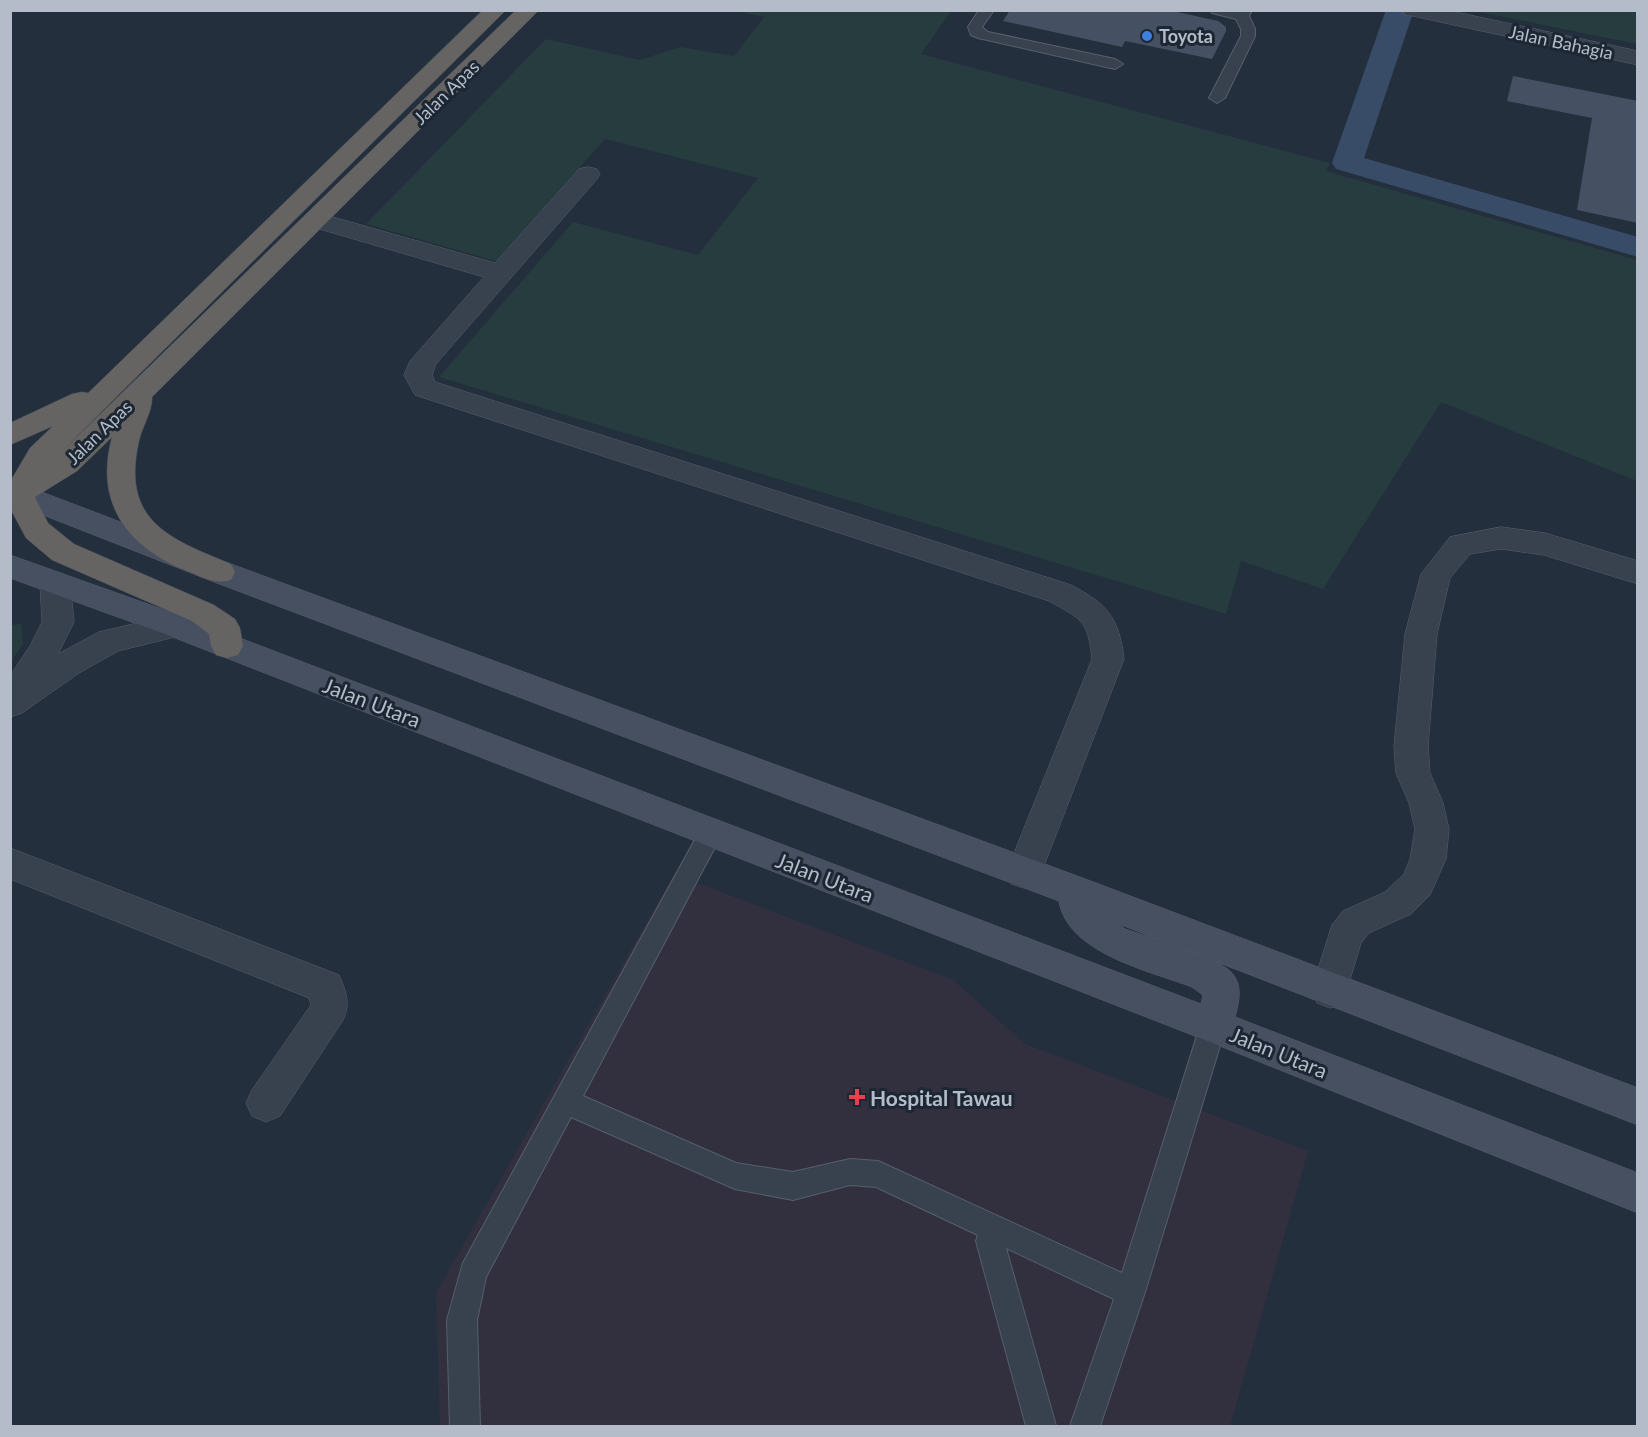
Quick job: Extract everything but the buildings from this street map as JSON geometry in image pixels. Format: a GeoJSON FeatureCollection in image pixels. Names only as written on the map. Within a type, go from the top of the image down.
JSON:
{"type":"FeatureCollection","features":[{"type":"Feature","properties":{"kind":"highway","name":"Jalan Apas"},"geometry":{"type":"LineString","coordinates":[[13,494],[67,464],[130,386],[496,10]]}},
{"type":"Feature","properties":{"kind":"highway","name":"Jalan Apas"},"geometry":{"type":"LineString","coordinates":[[130,386],[315,220],[530,10]]}},
{"type":"Feature","properties":{"kind":"highway"},"geometry":{"type":"LineString","coordinates":[[10,435],[61,412],[130,386],[126,428],[119,460],[121,489],[139,527],[165,548],[220,572]]}},
{"type":"Feature","properties":{"kind":"highway"},"geometry":{"type":"LineString","coordinates":[[13,494],[37,530],[63,552],[203,613],[224,628],[227,646]]}},
{"type":"Feature","properties":{"kind":"main road"},"geometry":{"type":"LineString","coordinates":[[13,494],[1075,891],[1330,991],[1638,1107]]}},
{"type":"Feature","properties":{"kind":"main road","name":"Jalan Utara"},"geometry":{"type":"LineString","coordinates":[[10,566],[176,626],[711,832],[1638,1193]]}},
{"type":"Feature","properties":{"kind":"main road"},"geometry":{"type":"LineString","coordinates":[[1075,891],[1078,909],[1092,925],[1112,940],[1205,975],[1219,985],[1222,997],[1213,1026]]}},
{"type":"Feature","properties":{"kind":"street","name":"Jalan Bahagia"},"geometry":{"type":"LineString","coordinates":[[1418,12],[1638,58]]}},
{"type":"Feature","properties":{"kind":"street"},"geometry":{"type":"LineString","coordinates":[[588,174],[424,361],[418,375],[425,388],[1060,593],[1086,607],[1098,617],[1107,635],[1108,659],[1024,873]]}},
{"type":"Feature","properties":{"kind":"street"},"geometry":{"type":"LineString","coordinates":[[315,220],[500,273]]}},
{"type":"Feature","properties":{"kind":"street"},"geometry":{"type":"LineString","coordinates":[[1330,991],[1345,936],[1356,922],[1398,903],[1417,884],[1428,859],[1432,829],[1426,803],[1413,773],[1411,746],[1420,634],[1436,574],[1461,545],[1501,538],[1545,544],[1638,573]]}},
{"type":"Feature","properties":{"kind":"street"},"geometry":{"type":"LineString","coordinates":[[10,702],[43,653],[58,622],[55,582]]}},
{"type":"Feature","properties":{"kind":"street"},"geometry":{"type":"LineString","coordinates":[[10,702],[68,664],[110,641],[176,626]]}},
{"type":"Feature","properties":{"kind":"street"},"geometry":{"type":"LineString","coordinates":[[10,863],[326,987],[330,1008],[266,1103]]}},
{"type":"Feature","properties":{"kind":"lane"},"geometry":{"type":"LineString","coordinates":[[987,10],[975,27],[976,32],[1115,64]]}},
{"type":"Feature","properties":{"kind":"lane"},"geometry":{"type":"LineString","coordinates":[[1217,10],[1243,13],[1248,29],[1248,36],[1217,98]]}},
{"type":"Feature","properties":{"kind":"lane"},"geometry":{"type":"LineString","coordinates":[[465,1426],[462,1320],[472,1272],[711,832]]}},
{"type":"Feature","properties":{"kind":"lane"},"geometry":{"type":"LineString","coordinates":[[1085,1426],[1131,1292],[1213,1026]]}},
{"type":"Feature","properties":{"kind":"lane"},"geometry":{"type":"LineString","coordinates":[[566,1102],[735,1176],[793,1186],[850,1172],[878,1174],[1131,1292]]}},
{"type":"Feature","properties":{"kind":"lane"},"geometry":{"type":"LineString","coordinates":[[995,1228],[990,1241],[1041,1426]]}},
{"type":"Feature","properties":{"kind":"shaded area","name":"Hospital Tawau"},"geometry":{"type":"Polygon","coordinates":[[[674,874],[953,980],[1025,1044],[1308,1151],[1230,1426],[440,1426],[436,1293],[674,874]]]}},
{"type":"Feature","properties":{"kind":"green space"},"geometry":{"type":"Polygon","coordinates":[[[737,11],[951,11],[921,54],[1330,163],[1326,171],[1637,260],[1637,481],[1441,402],[1323,589],[1241,561],[1226,614],[439,377],[573,222],[698,255],[758,178],[605,139],[496,261],[366,224],[546,39],[640,60],[680,47],[734,56],[764,17],[737,11]]]}},
{"type":"Feature","properties":{"kind":"green space"},"geometry":{"type":"Polygon","coordinates":[[[1475,11],[1637,11],[1637,44],[1475,11]]]}},
{"type":"Feature","properties":{"kind":"green space"},"geometry":{"type":"Polygon","coordinates":[[[21,624],[23,644],[11,661],[11,625],[21,624]]]}},
{"type":"Feature","properties":{"kind":"waterway"},"geometry":{"type":"LineString","coordinates":[[1400,10],[1347,163],[1638,247]]}},
{"type":"Feature","properties":{"kind":"place","name":"Toyota"},"geometry":{"type":"Point","coordinates":[1147,36]}},
{"type":"Feature","properties":{"kind":"place","name":"Hospital Tawau"},"geometry":{"type":"Point","coordinates":[857,1097]}}]}
